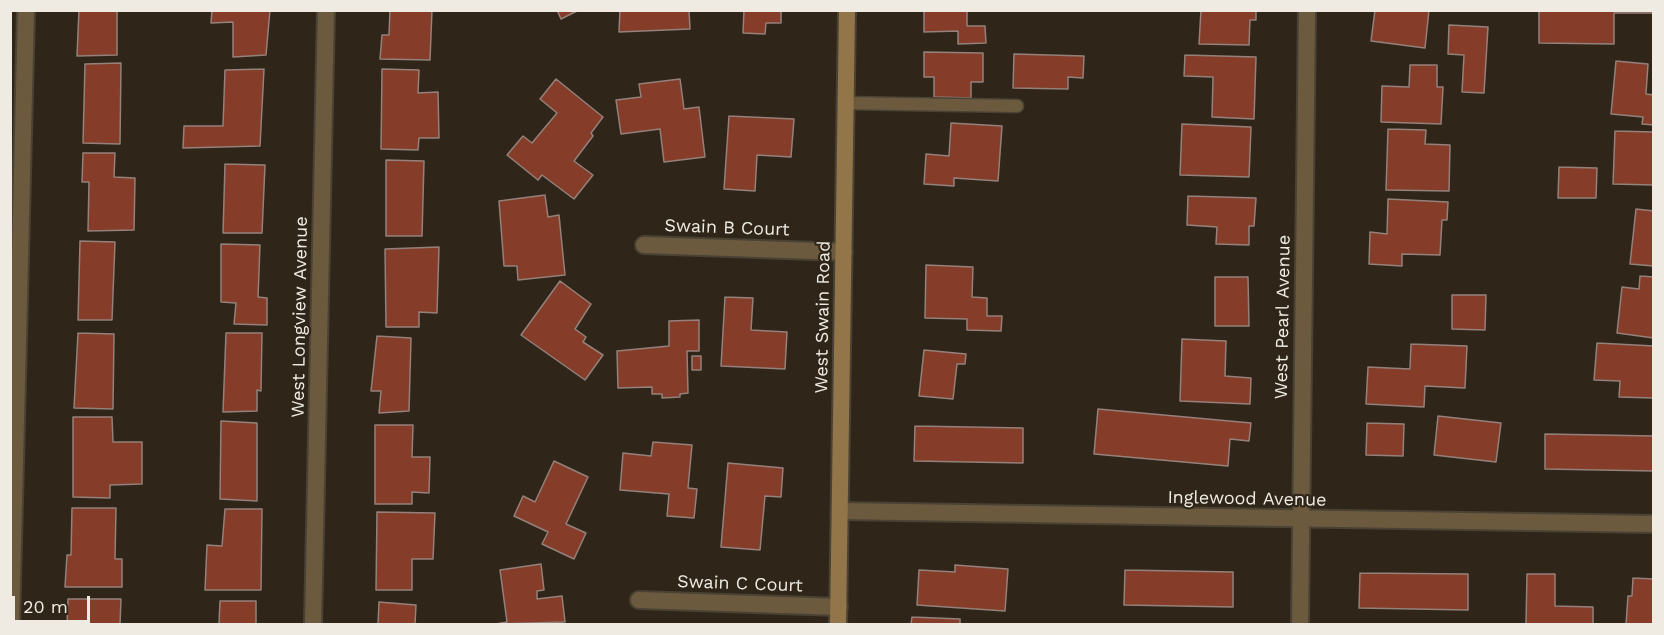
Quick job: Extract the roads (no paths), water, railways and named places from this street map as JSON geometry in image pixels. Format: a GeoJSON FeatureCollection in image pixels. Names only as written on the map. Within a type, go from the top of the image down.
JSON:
{"type":"FeatureCollection","features":[{"type":"Feature","properties":{"kind":"main road","name":"West Swain Road"},"geometry":{"type":"LineString","coordinates":[[838,624],[847,10]]}},
{"type":"Feature","properties":{"kind":"street"},"geometry":{"type":"LineString","coordinates":[[11,624],[26,10]]}},
{"type":"Feature","properties":{"kind":"street","name":"West Longview Avenue"},"geometry":{"type":"LineString","coordinates":[[313,624],[326,10]]}},
{"type":"Feature","properties":{"kind":"street","name":"West Pearl Avenue"},"geometry":{"type":"LineString","coordinates":[[1300,624],[1307,10]]}},
{"type":"Feature","properties":{"kind":"street","name":"Swain B Court"},"geometry":{"type":"LineString","coordinates":[[644,245],[844,252]]}},
{"type":"Feature","properties":{"kind":"street","name":"Inglewood Avenue"},"geometry":{"type":"LineString","coordinates":[[840,511],[1653,524]]}},
{"type":"Feature","properties":{"kind":"street","name":"Swain C Court"},"geometry":{"type":"LineString","coordinates":[[639,600],[839,607]]}},
{"type":"Feature","properties":{"kind":"lane"},"geometry":{"type":"LineString","coordinates":[[845,103],[1017,106]]}}]}
